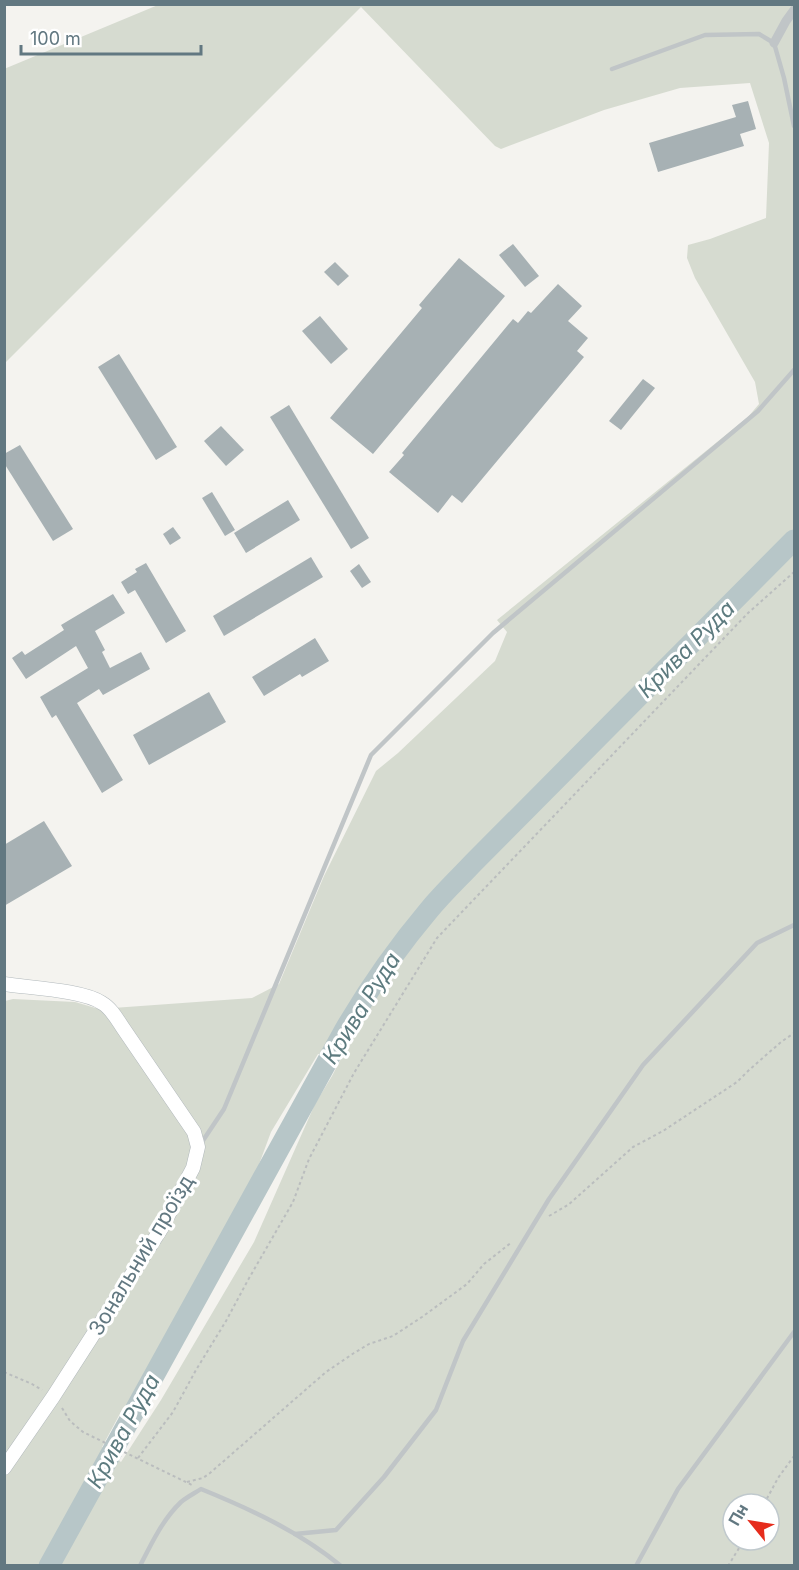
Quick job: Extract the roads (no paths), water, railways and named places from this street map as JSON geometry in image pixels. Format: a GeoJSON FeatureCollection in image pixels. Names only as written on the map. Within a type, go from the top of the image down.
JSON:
{"type":"FeatureCollection","features":[{"type":"Feature","properties":{"kind":"street"},"geometry":{"type":"LineString","coordinates":[[774,43],[795,10]]}},
{"type":"Feature","properties":{"kind":"street","name":"Зональний проїзд"},"geometry":{"type":"LineString","coordinates":[[4,984],[78,994],[103,1003],[114,1015],[194,1132],[198,1147],[193,1168],[161,1229],[53,1397],[4,1468]]}},
{"type":"Feature","properties":{"kind":"lane"},"geometry":{"type":"LineString","coordinates":[[612,69],[705,35],[759,34],[774,43],[795,126]]}},
{"type":"Feature","properties":{"kind":"lane"},"geometry":{"type":"LineString","coordinates":[[198,1147],[224,1109],[371,755],[493,633],[758,411],[795,370]]}},
{"type":"Feature","properties":{"kind":"lane"},"geometry":{"type":"LineString","coordinates":[[295,1534],[336,1530],[384,1477],[436,1410],[463,1341],[549,1199],[643,1065],[757,943],[795,924]]}},
{"type":"Feature","properties":{"kind":"lane"},"geometry":{"type":"LineString","coordinates":[[636,1566],[678,1490],[795,1332]]}},
{"type":"Feature","properties":{"kind":"lane"},"geometry":{"type":"LineString","coordinates":[[140,1566],[165,1521],[182,1502],[201,1489],[252,1510],[295,1534],[341,1566]]}},
{"type":"Feature","properties":{"kind":"waterway","name":"Крива Руда"},"geometry":{"type":"LineString","coordinates":[[49,1566],[344,1031],[373,984],[429,910],[451,886],[794,540]]}}]}
